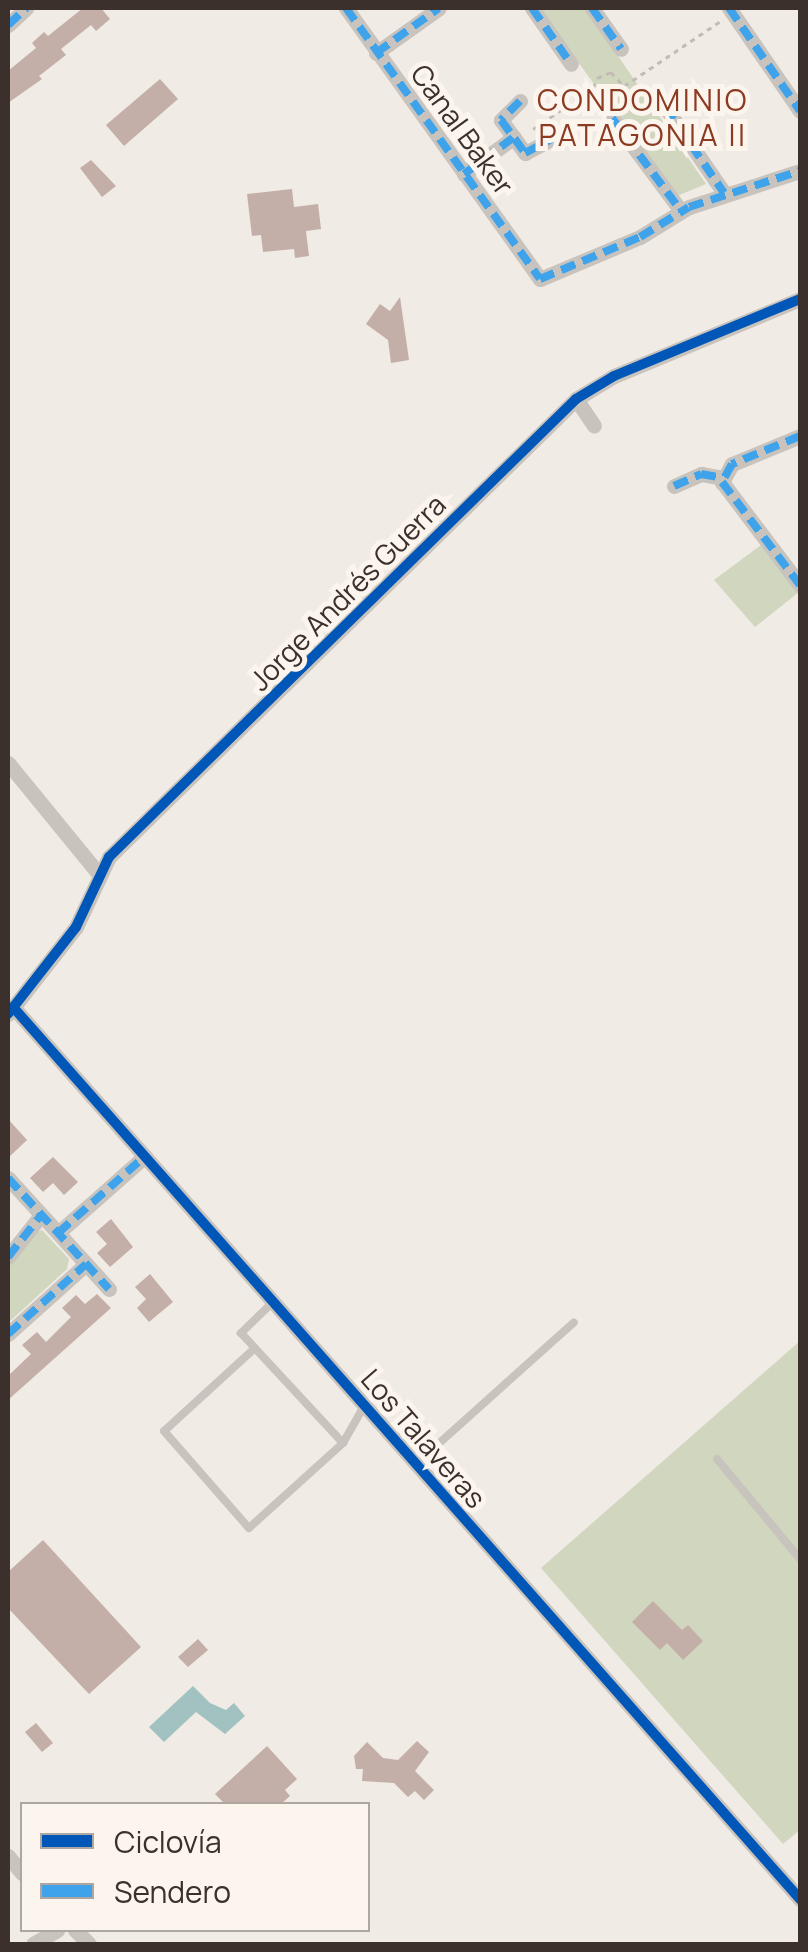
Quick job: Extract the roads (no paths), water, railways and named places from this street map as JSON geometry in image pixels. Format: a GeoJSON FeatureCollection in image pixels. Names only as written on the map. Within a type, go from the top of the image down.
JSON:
{"type":"FeatureCollection","features":[{"type":"Feature","properties":{"kind":"street"},"geometry":{"type":"LineString","coordinates":[[8,25],[26,8]]}},
{"type":"Feature","properties":{"kind":"street","name":"Canal Baker"},"geometry":{"type":"LineString","coordinates":[[346,8],[540,279],[640,237],[681,211]]}},
{"type":"Feature","properties":{"kind":"street"},"geometry":{"type":"LineString","coordinates":[[376,53],[439,8]]}},
{"type":"Feature","properties":{"kind":"street"},"geometry":{"type":"LineString","coordinates":[[532,8],[571,64]]}},
{"type":"Feature","properties":{"kind":"street"},"geometry":{"type":"LineString","coordinates":[[592,8],[621,49]]}},
{"type":"Feature","properties":{"kind":"street"},"geometry":{"type":"LineString","coordinates":[[730,10],[800,111]]}},
{"type":"Feature","properties":{"kind":"street"},"geometry":{"type":"LineString","coordinates":[[520,101],[502,115],[525,154],[551,139]]}},
{"type":"Feature","properties":{"kind":"street"},"geometry":{"type":"LineString","coordinates":[[664,107],[724,193]]}},
{"type":"Feature","properties":{"kind":"street"},"geometry":{"type":"LineString","coordinates":[[612,118],[681,211],[724,193],[800,170]]}},
{"type":"Feature","properties":{"kind":"street"},"geometry":{"type":"LineString","coordinates":[[464,174],[514,137]]}},
{"type":"Feature","properties":{"kind":"street","name":"Jorge Andrés Guerra"},"geometry":{"type":"LineString","coordinates":[[10,1011],[85,912],[109,858],[576,399],[614,376],[800,299]]}},
{"type":"Feature","properties":{"kind":"street"},"geometry":{"type":"LineString","coordinates":[[576,399],[594,426]]}},
{"type":"Feature","properties":{"kind":"street"},"geometry":{"type":"LineString","coordinates":[[800,436],[732,464],[723,478],[726,492],[800,585]]}},
{"type":"Feature","properties":{"kind":"street"},"geometry":{"type":"LineString","coordinates":[[674,486],[701,474],[723,478]]}},
{"type":"Feature","properties":{"kind":"street"},"geometry":{"type":"LineString","coordinates":[[8,764],[99,874]]}},
{"type":"Feature","properties":{"kind":"street","name":"Los Talaveras"},"geometry":{"type":"LineString","coordinates":[[10,1011],[274,1302],[800,1899]]}},
{"type":"Feature","properties":{"kind":"street"},"geometry":{"type":"LineString","coordinates":[[58,1233],[144,1156]]}},
{"type":"Feature","properties":{"kind":"street"},"geometry":{"type":"LineString","coordinates":[[8,1178],[108,1289]]}},
{"type":"Feature","properties":{"kind":"street"},"geometry":{"type":"LineString","coordinates":[[8,1257],[41,1215]]}},
{"type":"Feature","properties":{"kind":"street"},"geometry":{"type":"LineString","coordinates":[[8,1334],[86,1264]]}},
{"type":"Feature","properties":{"kind":"lane"},"geometry":{"type":"LineString","coordinates":[[274,1302],[242,1333],[343,1442]]}},
{"type":"Feature","properties":{"kind":"lane"},"geometry":{"type":"LineString","coordinates":[[416,1464],[574,1322]]}},
{"type":"Feature","properties":{"kind":"lane"},"geometry":{"type":"LineString","coordinates":[[255,1348],[164,1431],[250,1528],[343,1442],[356,1426],[364,1404]]}},
{"type":"Feature","properties":{"kind":"lane"},"geometry":{"type":"LineString","coordinates":[[717,1459],[800,1559]]}},
{"type":"Feature","properties":{"kind":"water"},"geometry":{"type":"Polygon","coordinates":[[[193,1686],[210,1703],[226,1710],[234,1703],[245,1716],[225,1734],[196,1712],[164,1742],[149,1727],[193,1686]]]}},
{"type":"Feature","properties":{"kind":"district","name":"CONDOMINIO PATAGONIA II"},"geometry":{"type":"Point","coordinates":[643,117]}}]}
